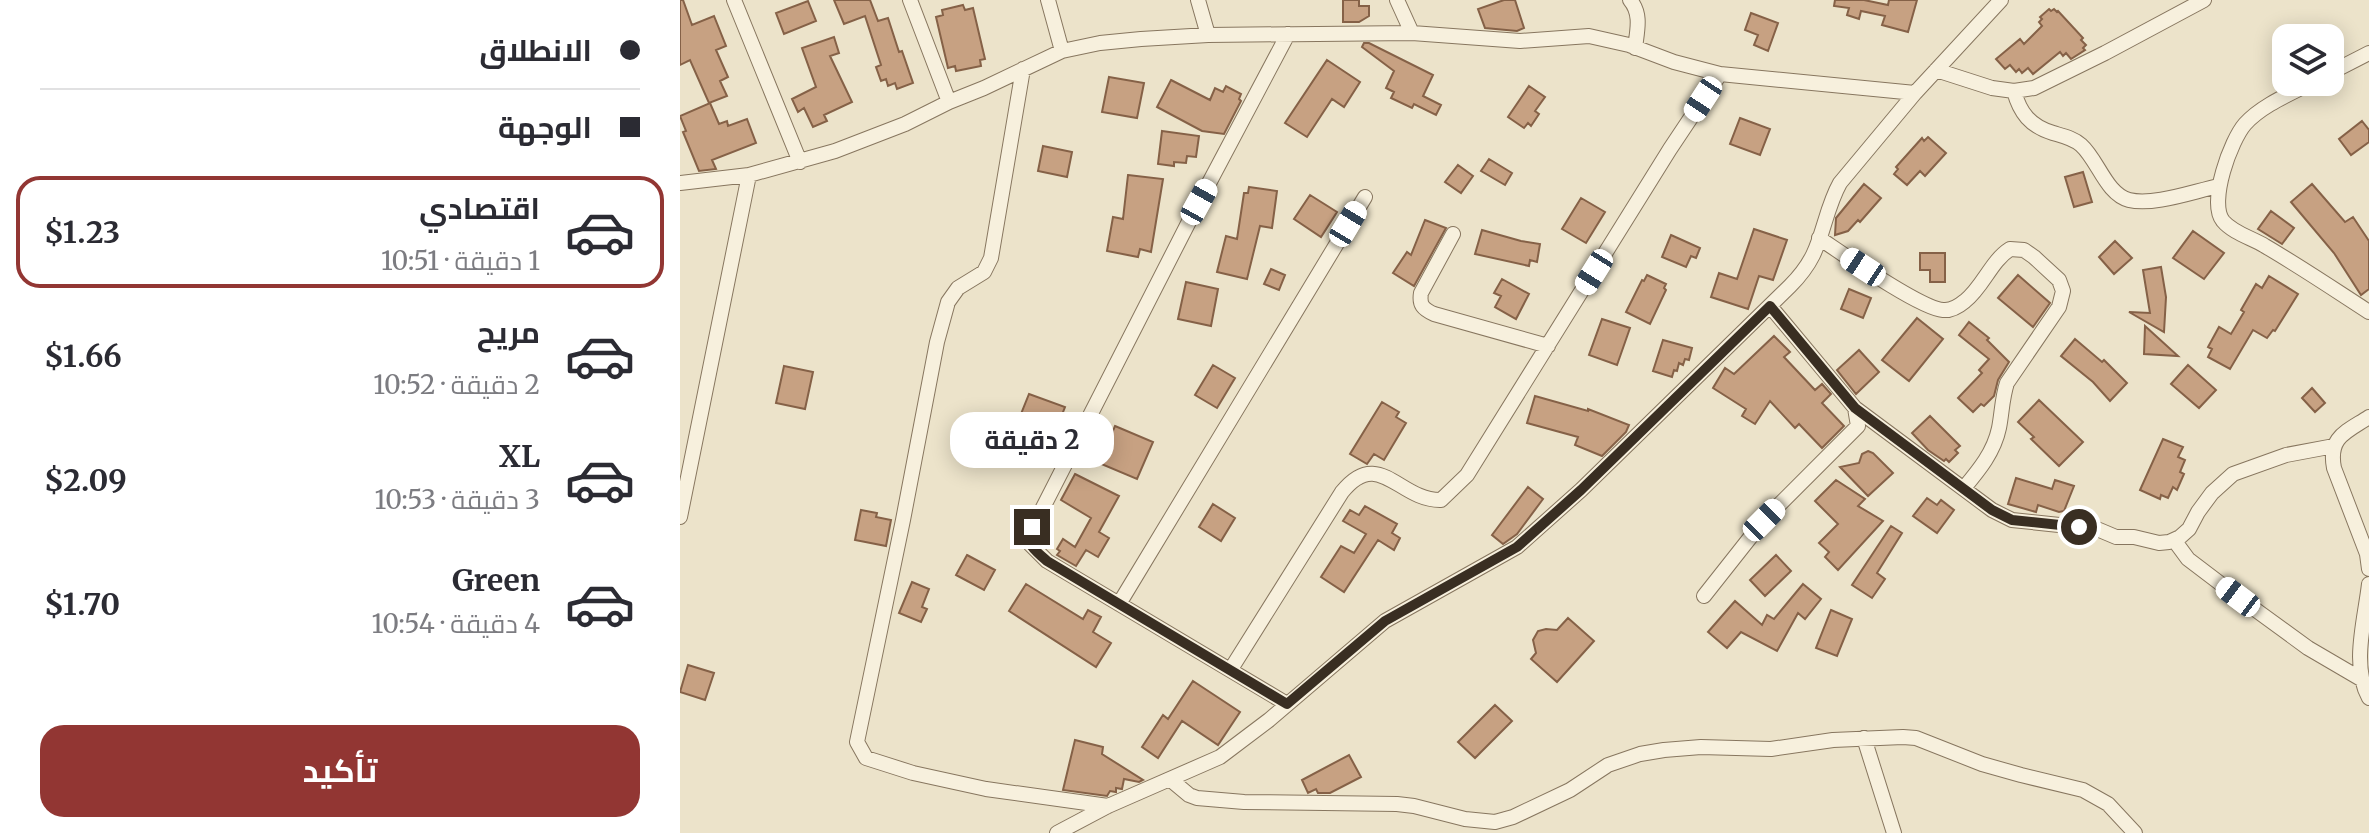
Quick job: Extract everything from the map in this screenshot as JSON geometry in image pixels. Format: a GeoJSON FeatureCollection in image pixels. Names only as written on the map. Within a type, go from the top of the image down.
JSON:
{"type":"FeatureCollection","features":[{"type":"Feature","properties":{"kind":"street"},"geometry":{"type":"LineString","coordinates":[[734,0],[800,162]]}},
{"type":"Feature","properties":{"kind":"street"},"geometry":{"type":"LineString","coordinates":[[910,0],[949,102]]}},
{"type":"Feature","properties":{"kind":"street"},"geometry":{"type":"LineString","coordinates":[[1048,0],[1062,51]]}},
{"type":"Feature","properties":{"kind":"street"},"geometry":{"type":"LineString","coordinates":[[1198,0],[1208,35]]}},
{"type":"Feature","properties":{"kind":"street"},"geometry":{"type":"LineString","coordinates":[[1397,0],[1412,33]]}},
{"type":"Feature","properties":{"kind":"street"},"geometry":{"type":"LineString","coordinates":[[1630,0],[1638,12],[1635,48]]}},
{"type":"Feature","properties":{"kind":"street"},"geometry":{"type":"LineString","coordinates":[[1057,833],[1108,806],[1220,757],[1385,621],[1517,547],[1581,490],[1806,268],[1840,183],[1915,93],[2001,0]]}},
{"type":"Feature","properties":{"kind":"street"},"geometry":{"type":"LineString","coordinates":[[1936,70],[1992,88],[2014,91],[2034,88],[2204,0]]}},
{"type":"Feature","properties":{"kind":"street"},"geometry":{"type":"LineString","coordinates":[[680,183],[749,175],[800,162],[893,129],[1062,51],[1100,43],[1208,35],[1412,33],[1520,41],[1589,36],[1720,74],[1915,93]]}},
{"type":"Feature","properties":{"kind":"street"},"geometry":{"type":"LineString","coordinates":[[1287,704],[1047,561],[1030,544],[1028,537],[1288,34]]}},
{"type":"Feature","properties":{"kind":"street"},"geometry":{"type":"LineString","coordinates":[[2344,66],[2369,53]]}},
{"type":"Feature","properties":{"kind":"street"},"geometry":{"type":"LineString","coordinates":[[1023,69],[991,258],[984,272],[952,294],[937,342],[857,742],[866,758],[913,773],[986,789],[1108,806]]}},
{"type":"Feature","properties":{"kind":"street"},"geometry":{"type":"LineString","coordinates":[[1231,669],[1352,480],[1360,475],[1378,474],[1426,498],[1441,500],[1467,475],[1720,74]]}},
{"type":"Feature","properties":{"kind":"street"},"geometry":{"type":"LineString","coordinates":[[2014,91],[2019,109],[2028,119],[2045,130],[2080,144],[2109,185],[2124,199],[2168,198],[2219,186]]}},
{"type":"Feature","properties":{"kind":"street"},"geometry":{"type":"LineString","coordinates":[[2286,96],[2253,116],[2238,135],[2219,186],[2219,214],[2224,222],[2369,312]]}},
{"type":"Feature","properties":{"kind":"street"},"geometry":{"type":"LineString","coordinates":[[680,517],[749,175]]}},
{"type":"Feature","properties":{"kind":"street"},"geometry":{"type":"LineString","coordinates":[[1119,604],[1365,197]]}},
{"type":"Feature","properties":{"kind":"street"},"geometry":{"type":"LineString","coordinates":[[1453,234],[1421,293],[1423,308],[1434,314],[1548,346]]}},
{"type":"Feature","properties":{"kind":"street"},"geometry":{"type":"LineString","coordinates":[[1819,238],[1886,281],[1942,310],[1957,308],[1967,300],[2010,249],[2024,250],[2059,280],[2063,291],[2059,307],[2007,383],[1992,448],[1964,488]]}},
{"type":"Feature","properties":{"kind":"street"},"geometry":{"type":"LineString","coordinates":[[1770,306],[1855,408],[1992,510],[2012,520],[2097,529],[2116,537],[2134,537],[2159,543],[2174,540],[2189,529],[2212,493],[2233,474],[2286,455],[2334,446]]}},
{"type":"Feature","properties":{"kind":"street"},"geometry":{"type":"LineString","coordinates":[[1704,596],[1764,520],[1858,426],[1855,408]]}},
{"type":"Feature","properties":{"kind":"street"},"geometry":{"type":"LineString","coordinates":[[2369,417],[2337,439],[2332,456],[2369,569]]}},
{"type":"Feature","properties":{"kind":"street"},"geometry":{"type":"LineString","coordinates":[[2174,540],[2188,559],[2238,597],[2308,648],[2361,679]]}},
{"type":"Feature","properties":{"kind":"street"},"geometry":{"type":"LineString","coordinates":[[2369,584],[2361,651],[2361,679],[2369,698]]}},
{"type":"Feature","properties":{"kind":"street"},"geometry":{"type":"LineString","coordinates":[[1864,738],[1894,833]]}},
{"type":"Feature","properties":{"kind":"street"},"geometry":{"type":"LineString","coordinates":[[1171,780],[1197,798],[1244,802],[1397,804],[1495,822],[1513,817],[1570,790],[1608,765],[1640,754],[1701,747],[1771,749],[1833,740],[1916,738],[1982,764],[2083,790],[2108,804],[2135,833]]}},
{"type":"Feature","properties":{"kind":"street"},"geometry":{"type":"LineString","coordinates":[[1482,821],[1495,833]]}},
{"type":"Feature","properties":{"kind":"building"},"geometry":{"type":"Polygon","coordinates":[[[680,0],[683,0],[692,25],[714,16],[726,46],[716,50],[728,77],[720,81],[727,96],[709,103],[690,60],[680,65],[680,0]]]}},
{"type":"Feature","properties":{"kind":"building"},"geometry":{"type":"Polygon","coordinates":[[[834,0],[870,0],[878,21],[888,18],[913,83],[897,89],[895,83],[888,86],[886,79],[881,81],[876,67],[881,65],[865,16],[844,24],[834,0]]]}},
{"type":"Feature","properties":{"kind":"building"},"geometry":{"type":"Polygon","coordinates":[[[1343,0],[1359,0],[1359,6],[1369,6],[1369,16],[1359,22],[1343,22],[1343,0]]]}},
{"type":"Feature","properties":{"kind":"building"},"geometry":{"type":"Polygon","coordinates":[[[1504,0],[1515,0],[1524,28],[1517,31],[1485,28],[1478,9],[1504,0]]]}},
{"type":"Feature","properties":{"kind":"building"},"geometry":{"type":"Polygon","coordinates":[[[1835,0],[1864,0],[1888,5],[1889,0],[1917,0],[1908,32],[1882,25],[1885,16],[1861,11],[1859,19],[1847,15],[1849,8],[1834,6],[1835,0]]]}},
{"type":"Feature","properties":{"kind":"building"},"geometry":{"type":"Polygon","coordinates":[[[808,1],[816,21],[784,34],[776,13],[808,1]]]}},
{"type":"Feature","properties":{"kind":"building"},"geometry":{"type":"Polygon","coordinates":[[[963,5],[965,10],[973,8],[985,59],[980,60],[981,66],[956,71],[955,66],[948,68],[936,17],[943,15],[942,10],[963,5]]]}},
{"type":"Feature","properties":{"kind":"building"},"geometry":{"type":"Polygon","coordinates":[[[2049,9],[2058,11],[2083,38],[2085,50],[2071,59],[2060,52],[2033,74],[2028,68],[2022,73],[2019,69],[2016,72],[2010,65],[2005,69],[1996,59],[2020,39],[2024,44],[2042,26],[2040,17],[2049,9]]]}},
{"type":"Feature","properties":{"kind":"building"},"geometry":{"type":"Polygon","coordinates":[[[1751,13],[1778,23],[1768,51],[1754,45],[1758,35],[1745,30],[1751,13]]]}},
{"type":"Feature","properties":{"kind":"building"},"geometry":{"type":"Polygon","coordinates":[[[834,37],[839,53],[830,56],[852,102],[824,115],[827,121],[813,127],[804,108],[798,112],[792,99],[816,87],[802,48],[834,37]]]}},
{"type":"Feature","properties":{"kind":"building"},"geometry":{"type":"Polygon","coordinates":[[[1364,43],[1433,75],[1423,96],[1441,105],[1436,115],[1414,104],[1412,108],[1391,98],[1394,92],[1386,88],[1394,71],[1362,47],[1364,43]]]}},
{"type":"Feature","properties":{"kind":"building"},"geometry":{"type":"Polygon","coordinates":[[[1327,60],[1360,82],[1344,107],[1332,99],[1307,137],[1285,123],[1327,60]]]}},
{"type":"Feature","properties":{"kind":"building"},"geometry":{"type":"Polygon","coordinates":[[[1109,77],[1144,83],[1137,118],[1102,112],[1109,77]]]}},
{"type":"Feature","properties":{"kind":"building"},"geometry":{"type":"Polygon","coordinates":[[[1171,80],[1210,100],[1215,88],[1223,92],[1226,86],[1241,94],[1241,101],[1224,134],[1202,131],[1157,107],[1171,80]]]}},
{"type":"Feature","properties":{"kind":"building"},"geometry":{"type":"Polygon","coordinates":[[[1529,86],[1545,97],[1535,111],[1539,114],[1531,126],[1528,123],[1524,128],[1508,117],[1529,86]]]}},
{"type":"Feature","properties":{"kind":"building"},"geometry":{"type":"Polygon","coordinates":[[[710,103],[719,124],[727,121],[728,126],[747,119],[756,143],[712,160],[716,169],[699,171],[680,116],[710,103]]]}},
{"type":"Feature","properties":{"kind":"building"},"geometry":{"type":"Polygon","coordinates":[[[1740,118],[1770,129],[1760,155],[1730,144],[1740,118]]]}},
{"type":"Feature","properties":{"kind":"building"},"geometry":{"type":"Polygon","coordinates":[[[2362,121],[2369,130],[2369,142],[2351,155],[2339,139],[2362,121]]]}},
{"type":"Feature","properties":{"kind":"building"},"geometry":{"type":"Polygon","coordinates":[[[1162,131],[1199,136],[1196,157],[1187,156],[1186,163],[1174,162],[1174,166],[1158,164],[1162,131]]]}},
{"type":"Feature","properties":{"kind":"building"},"geometry":{"type":"Polygon","coordinates":[[[1928,137],[1946,153],[1925,176],[1920,171],[1907,185],[1894,174],[1898,169],[1896,167],[1922,138],[1924,141],[1928,137]]]}},
{"type":"Feature","properties":{"kind":"building"},"geometry":{"type":"Polygon","coordinates":[[[1043,146],[1072,152],[1067,177],[1038,171],[1043,146]]]}},
{"type":"Feature","properties":{"kind":"building"},"geometry":{"type":"Polygon","coordinates":[[[1489,159],[1512,173],[1505,185],[1481,171],[1489,159]]]}},
{"type":"Feature","properties":{"kind":"building"},"geometry":{"type":"Polygon","coordinates":[[[1458,165],[1473,176],[1461,193],[1445,182],[1458,165]]]}},
{"type":"Feature","properties":{"kind":"building"},"geometry":{"type":"Polygon","coordinates":[[[2083,172],[2092,202],[2074,207],[2065,177],[2083,172]]]}},
{"type":"Feature","properties":{"kind":"building"},"geometry":{"type":"Polygon","coordinates":[[[1128,175],[1163,179],[1151,252],[1140,249],[1138,257],[1107,251],[1113,217],[1123,219],[1128,175]]]}},
{"type":"Feature","properties":{"kind":"building"},"geometry":{"type":"Polygon","coordinates":[[[1864,184],[1881,198],[1860,222],[1858,220],[1848,231],[1835,235],[1836,218],[1864,184]]]}},
{"type":"Feature","properties":{"kind":"building"},"geometry":{"type":"Polygon","coordinates":[[[2312,184],[2345,222],[2353,217],[2369,241],[2369,289],[2361,295],[2334,253],[2291,202],[2312,184]]]}},
{"type":"Feature","properties":{"kind":"building"},"geometry":{"type":"Polygon","coordinates":[[[1249,187],[1277,191],[1272,228],[1260,226],[1247,279],[1217,272],[1226,236],[1237,239],[1244,193],[1248,193],[1249,187]]]}},
{"type":"Feature","properties":{"kind":"building"},"geometry":{"type":"Polygon","coordinates":[[[1310,195],[1337,212],[1321,237],[1294,219],[1310,195]]]}},
{"type":"Feature","properties":{"kind":"building"},"geometry":{"type":"Polygon","coordinates":[[[1581,198],[1605,212],[1586,243],[1562,229],[1581,198]]]}},
{"type":"Feature","properties":{"kind":"building"},"geometry":{"type":"Polygon","coordinates":[[[2271,211],[2294,228],[2282,244],[2258,229],[2271,211]]]}},
{"type":"Feature","properties":{"kind":"building"},"geometry":{"type":"Polygon","coordinates":[[[1425,220],[1446,228],[1414,286],[1393,273],[1407,252],[1411,255],[1425,220]]]}},
{"type":"Feature","properties":{"kind":"building"},"geometry":{"type":"Polygon","coordinates":[[[1754,229],[1787,240],[1773,280],[1759,276],[1748,309],[1711,297],[1719,273],[1737,279],[1754,229]]]}},
{"type":"Feature","properties":{"kind":"building"},"geometry":{"type":"Polygon","coordinates":[[[1482,230],[1540,244],[1537,262],[1530,260],[1529,266],[1475,254],[1482,230]]]}},
{"type":"Feature","properties":{"kind":"building"},"geometry":{"type":"Polygon","coordinates":[[[2193,231],[2224,253],[2204,279],[2173,258],[2193,231]]]}},
{"type":"Feature","properties":{"kind":"building"},"geometry":{"type":"Polygon","coordinates":[[[1671,235],[1700,248],[1696,258],[1691,256],[1686,267],[1662,257],[1671,235]]]}},
{"type":"Feature","properties":{"kind":"building"},"geometry":{"type":"Polygon","coordinates":[[[2115,241],[2132,258],[2114,274],[2099,257],[2115,241]]]}},
{"type":"Feature","properties":{"kind":"building"},"geometry":{"type":"Polygon","coordinates":[[[1920,253],[1945,253],[1945,282],[1930,282],[1930,270],[1920,270],[1920,253]]]}},
{"type":"Feature","properties":{"kind":"building"},"geometry":{"type":"Polygon","coordinates":[[[2161,267],[2166,297],[2164,332],[2129,312],[2150,313],[2143,270],[2161,267]]]}},
{"type":"Feature","properties":{"kind":"building"},"geometry":{"type":"Polygon","coordinates":[[[1271,269],[1285,275],[1279,290],[1264,284],[1271,269]]]}},
{"type":"Feature","properties":{"kind":"building"},"geometry":{"type":"Polygon","coordinates":[[[1647,275],[1666,284],[1650,324],[1626,312],[1647,275]]]}},
{"type":"Feature","properties":{"kind":"building"},"geometry":{"type":"Polygon","coordinates":[[[2018,275],[2050,303],[2033,327],[1998,298],[2018,275]]]}},
{"type":"Feature","properties":{"kind":"building"},"geometry":{"type":"Polygon","coordinates":[[[2269,276],[2298,294],[2275,331],[2267,338],[2253,330],[2230,369],[2208,357],[2212,349],[2208,347],[2219,327],[2231,334],[2256,284],[2262,288],[2269,276]]]}},
{"type":"Feature","properties":{"kind":"building"},"geometry":{"type":"Polygon","coordinates":[[[1502,279],[1529,294],[1516,319],[1495,307],[1501,296],[1494,293],[1502,279]]]}},
{"type":"Feature","properties":{"kind":"building"},"geometry":{"type":"Polygon","coordinates":[[[1186,282],[1218,289],[1211,326],[1178,319],[1186,282]]]}},
{"type":"Feature","properties":{"kind":"building"},"geometry":{"type":"Polygon","coordinates":[[[1849,289],[1871,298],[1863,318],[1841,309],[1849,289]]]}},
{"type":"Feature","properties":{"kind":"building"},"geometry":{"type":"Polygon","coordinates":[[[1917,318],[1943,339],[1909,381],[1882,360],[1917,318]]]}},
{"type":"Feature","properties":{"kind":"building"},"geometry":{"type":"Polygon","coordinates":[[[1602,319],[1630,328],[1617,365],[1589,355],[1602,319]]]}},
{"type":"Feature","properties":{"kind":"building"},"geometry":{"type":"Polygon","coordinates":[[[1969,322],[1989,338],[1987,340],[2009,362],[1998,380],[1994,396],[1973,412],[1958,398],[1982,373],[1979,370],[1989,359],[1959,335],[1969,322]]]}},
{"type":"Feature","properties":{"kind":"building"},"geometry":{"type":"Polygon","coordinates":[[[2145,326],[2178,356],[2144,354],[2145,326]]]}},
{"type":"Feature","properties":{"kind":"building"},"geometry":{"type":"Polygon","coordinates":[[[1774,336],[1790,352],[1784,357],[1815,390],[1822,384],[1831,394],[1822,403],[1844,426],[1822,448],[1799,424],[1795,428],[1770,401],[1755,424],[1742,416],[1746,409],[1713,388],[1725,368],[1734,374],[1774,336]]]}},
{"type":"Feature","properties":{"kind":"building"},"geometry":{"type":"Polygon","coordinates":[[[2075,339],[2102,362],[2104,360],[2127,383],[2110,401],[2093,382],[2061,356],[2075,339]]]}},
{"type":"Feature","properties":{"kind":"building"},"geometry":{"type":"Polygon","coordinates":[[[1663,340],[1692,348],[1689,360],[1685,359],[1683,365],[1679,363],[1672,377],[1653,371],[1663,340]]]}},
{"type":"Feature","properties":{"kind":"building"},"geometry":{"type":"Polygon","coordinates":[[[1859,350],[1879,372],[1856,394],[1837,370],[1859,350]]]}},
{"type":"Feature","properties":{"kind":"building"},"geometry":{"type":"Polygon","coordinates":[[[1213,365],[1235,378],[1217,408],[1195,395],[1213,365]]]}},
{"type":"Feature","properties":{"kind":"building"},"geometry":{"type":"Polygon","coordinates":[[[2188,365],[2216,390],[2199,408],[2171,384],[2188,365]]]}},
{"type":"Feature","properties":{"kind":"building"},"geometry":{"type":"Polygon","coordinates":[[[784,366],[813,372],[805,409],[776,403],[784,366]]]}},
{"type":"Feature","properties":{"kind":"building"},"geometry":{"type":"Polygon","coordinates":[[[2312,388],[2325,403],[2315,412],[2302,398],[2312,388]]]}},
{"type":"Feature","properties":{"kind":"building"},"geometry":{"type":"Polygon","coordinates":[[[1029,394],[1065,407],[1053,437],[1017,424],[1029,394]]]}},
{"type":"Feature","properties":{"kind":"building"},"geometry":{"type":"Polygon","coordinates":[[[1535,396],[1588,409],[1629,425],[1602,456],[1575,445],[1578,437],[1527,423],[1535,396]]]}},
{"type":"Feature","properties":{"kind":"building"},"geometry":{"type":"Polygon","coordinates":[[[2039,400],[2083,442],[2059,466],[2018,422],[2039,400]]]}},
{"type":"Feature","properties":{"kind":"building"},"geometry":{"type":"Polygon","coordinates":[[[1382,402],[1399,412],[1396,417],[1406,423],[1384,460],[1374,454],[1367,464],[1350,454],[1382,402]]]}},
{"type":"Feature","properties":{"kind":"building"},"geometry":{"type":"Polygon","coordinates":[[[1930,416],[1960,446],[1949,462],[1928,450],[1912,433],[1930,416]]]}},
{"type":"Feature","properties":{"kind":"building"},"geometry":{"type":"Polygon","coordinates":[[[1115,426],[1153,442],[1137,479],[1099,463],[1115,426]]]}},
{"type":"Feature","properties":{"kind":"building"},"geometry":{"type":"Polygon","coordinates":[[[2163,439],[2183,447],[2178,457],[2185,460],[2180,472],[2184,474],[2177,490],[2173,487],[2168,498],[2161,495],[2160,499],[2140,490],[2163,439]]]}},
{"type":"Feature","properties":{"kind":"building"},"geometry":{"type":"Polygon","coordinates":[[[1868,451],[1893,473],[1868,496],[1840,467],[1859,463],[1862,454],[1868,451]]]}},
{"type":"Feature","properties":{"kind":"building"},"geometry":{"type":"Polygon","coordinates":[[[1075,474],[1119,496],[1099,532],[1109,538],[1098,557],[1086,550],[1076,566],[1057,555],[1063,539],[1075,547],[1091,518],[1061,500],[1075,474]]]}},
{"type":"Feature","properties":{"kind":"building"},"geometry":{"type":"Polygon","coordinates":[[[2016,478],[2052,489],[2055,480],[2074,486],[2064,511],[2038,505],[2036,512],[2008,504],[2016,478]]]}},
{"type":"Feature","properties":{"kind":"building"},"geometry":{"type":"Polygon","coordinates":[[[1836,480],[1865,499],[1858,506],[1883,521],[1838,570],[1825,557],[1829,552],[1819,543],[1838,524],[1815,501],[1836,480]]]}},
{"type":"Feature","properties":{"kind":"building"},"geometry":{"type":"Polygon","coordinates":[[[1528,487],[1543,499],[1517,534],[1503,544],[1492,535],[1528,487]]]}},
{"type":"Feature","properties":{"kind":"building"},"geometry":{"type":"Polygon","coordinates":[[[1927,498],[1937,505],[1941,500],[1954,510],[1937,533],[1913,516],[1927,498]]]}},
{"type":"Feature","properties":{"kind":"building"},"geometry":{"type":"Polygon","coordinates":[[[1213,504],[1235,518],[1221,541],[1199,527],[1213,504]]]}},
{"type":"Feature","properties":{"kind":"building"},"geometry":{"type":"Polygon","coordinates":[[[1365,506],[1397,524],[1392,533],[1400,538],[1394,550],[1378,540],[1344,592],[1321,577],[1341,546],[1354,553],[1366,534],[1343,521],[1350,510],[1359,515],[1365,506]]]}},
{"type":"Feature","properties":{"kind":"building"},"geometry":{"type":"Polygon","coordinates":[[[861,510],[891,520],[886,546],[855,540],[861,510]]]}},
{"type":"Feature","properties":{"kind":"building"},"geometry":{"type":"Polygon","coordinates":[[[1891,526],[1902,533],[1877,573],[1885,579],[1872,598],[1852,585],[1891,526]]]}},
{"type":"Feature","properties":{"kind":"building"},"geometry":{"type":"Polygon","coordinates":[[[967,555],[995,570],[984,590],[956,575],[967,555]]]}},
{"type":"Feature","properties":{"kind":"building"},"geometry":{"type":"Polygon","coordinates":[[[1776,555],[1791,571],[1765,596],[1750,580],[1776,555]]]}},
{"type":"Feature","properties":{"kind":"building"},"geometry":{"type":"Polygon","coordinates":[[[912,582],[929,589],[922,607],[927,609],[921,622],[899,613],[912,582]]]}},
{"type":"Feature","properties":{"kind":"building"},"geometry":{"type":"Polygon","coordinates":[[[1026,584],[1083,619],[1088,610],[1101,617],[1093,632],[1111,643],[1096,667],[1009,611],[1026,584]]]}},
{"type":"Feature","properties":{"kind":"building"},"geometry":{"type":"Polygon","coordinates":[[[1803,584],[1821,599],[1805,619],[1798,613],[1777,651],[1741,632],[1727,648],[1708,632],[1735,601],[1762,625],[1767,615],[1774,619],[1803,584]]]}},
{"type":"Feature","properties":{"kind":"building"},"geometry":{"type":"Polygon","coordinates":[[[1831,610],[1852,619],[1837,656],[1816,648],[1831,610]]]}},
{"type":"Feature","properties":{"kind":"building"},"geometry":{"type":"Polygon","coordinates":[[[1568,618],[1594,641],[1557,682],[1531,659],[1536,653],[1533,640],[1538,631],[1557,630],[1568,618]]]}},
{"type":"Feature","properties":{"kind":"building"},"geometry":{"type":"Polygon","coordinates":[[[688,665],[714,673],[705,700],[680,692],[688,665]]]}},
{"type":"Feature","properties":{"kind":"building"},"geometry":{"type":"Polygon","coordinates":[[[1193,681],[1240,712],[1218,745],[1182,721],[1158,758],[1142,747],[1163,715],[1168,719],[1193,681]]]}},
{"type":"Feature","properties":{"kind":"building"},"geometry":{"type":"Polygon","coordinates":[[[1495,705],[1512,721],[1475,758],[1458,742],[1495,705]]]}},
{"type":"Feature","properties":{"kind":"building"},"geometry":{"type":"Polygon","coordinates":[[[1075,740],[1103,747],[1102,754],[1143,780],[1124,779],[1122,789],[1116,788],[1116,792],[1110,791],[1107,796],[1063,790],[1075,740]]]}},
{"type":"Feature","properties":{"kind":"building"},"geometry":{"type":"Polygon","coordinates":[[[1349,755],[1361,777],[1330,793],[1318,793],[1316,789],[1308,793],[1302,780],[1349,755]]]}},
{"type":"Feature","properties":{"kind":"route"},"geometry":{"type":"LineString","coordinates":[[1032,527],[1028,537],[1030,544],[1047,561],[1287,704],[1385,621],[1517,547],[1581,490],[1770,306],[1855,408],[1992,510],[2012,520],[2079,527]]}}]}
